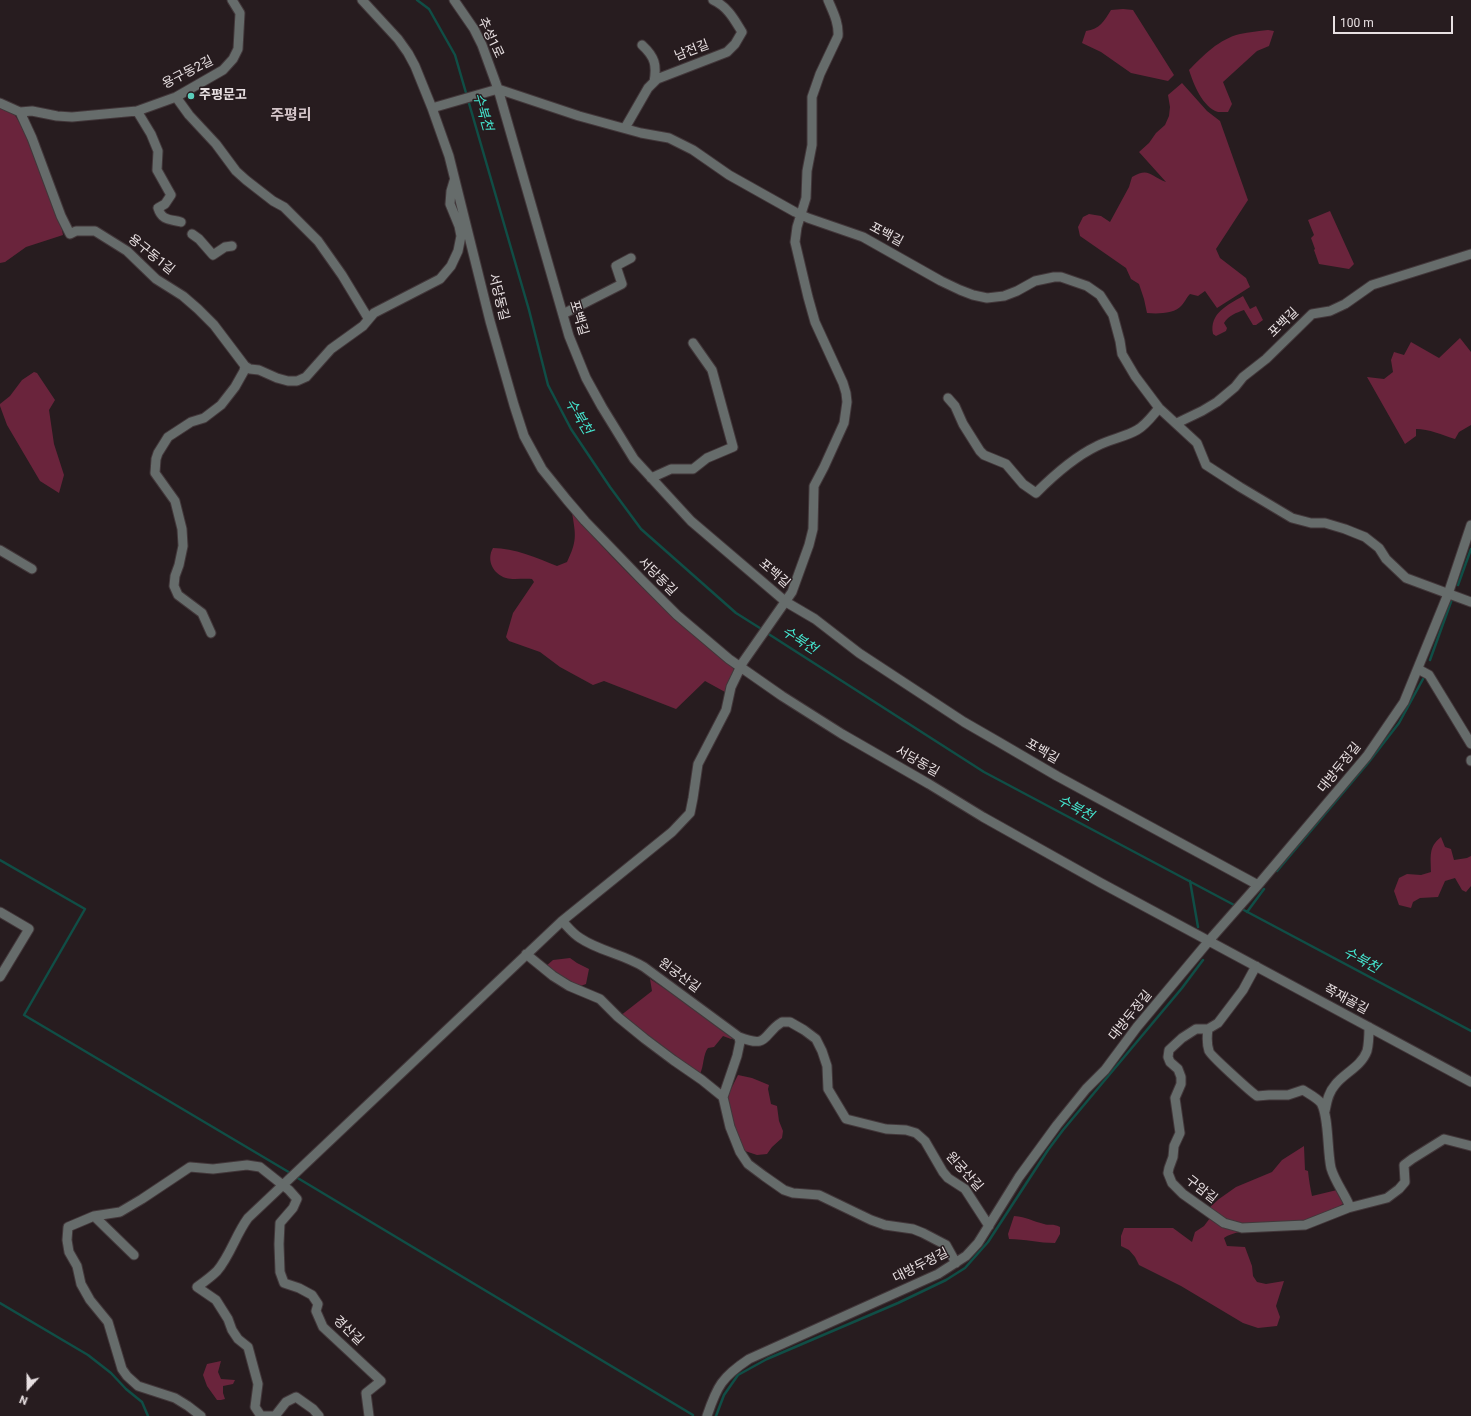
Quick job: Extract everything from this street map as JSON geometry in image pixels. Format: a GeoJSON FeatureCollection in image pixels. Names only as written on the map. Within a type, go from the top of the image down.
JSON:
{"type":"FeatureCollection","features":[{"type":"Feature","properties":{"kind":"street","name":"용구동2길"},"geometry":{"type":"LineString","coordinates":[[20,112],[32,111],[56,116],[72,117],[137,111],[176,97],[223,70],[233,60],[238,49],[240,13],[232,0]]}},
{"type":"Feature","properties":{"kind":"street","name":"서당동길"},"geometry":{"type":"LineString","coordinates":[[362,0],[398,39],[415,66],[432,108],[448,156],[490,321],[524,436],[542,469],[584,521],[677,615],[782,696],[842,734],[916,776],[983,817],[1211,939]]}},
{"type":"Feature","properties":{"kind":"street","name":"추성1로"},"geometry":{"type":"LineString","coordinates":[[454,0],[474,29],[482,46],[495,90]]}},
{"type":"Feature","properties":{"kind":"street","name":"남전길"},"geometry":{"type":"LineString","coordinates":[[624,128],[654,82],[663,75],[727,52],[735,44],[742,32],[728,10],[713,0]]}},
{"type":"Feature","properties":{"kind":"street"},"geometry":{"type":"LineString","coordinates":[[319,1416],[296,1397],[286,1402],[274,1416],[261,1416],[255,1407],[258,1384],[248,1347],[238,1339],[216,1300],[197,1286],[217,1270],[248,1218],[562,921],[672,832],[690,813],[698,764],[726,710],[731,686],[742,665],[792,592],[812,537],[814,486],[844,423],[847,402],[843,383],[815,322],[796,250],[796,236],[806,198],[807,171],[812,145],[812,97],[820,74],[838,36],[836,17],[828,0]]}},
{"type":"Feature","properties":{"kind":"street"},"geometry":{"type":"LineString","coordinates":[[642,45],[653,58],[656,70],[654,82]]}},
{"type":"Feature","properties":{"kind":"street"},"geometry":{"type":"LineString","coordinates":[[432,108],[495,90]]}},
{"type":"Feature","properties":{"kind":"street","name":"포백길"},"geometry":{"type":"LineString","coordinates":[[495,90],[579,116],[641,133],[669,138],[679,142],[729,175],[801,214],[863,237],[941,281],[973,295],[987,298],[1004,296],[1035,281],[1054,277],[1061,277],[1087,286],[1100,295],[1113,315],[1122,354],[1135,376],[1159,408],[1197,443],[1206,465],[1292,518],[1311,524],[1325,523],[1345,528],[1365,537],[1378,548],[1386,559],[1406,578],[1471,602]]}},
{"type":"Feature","properties":{"kind":"street","name":"포백길"},"geometry":{"type":"LineString","coordinates":[[495,90],[569,336],[589,383],[634,460],[691,521],[784,604],[815,619],[859,653],[997,741],[1057,776],[1258,885]]}},
{"type":"Feature","properties":{"kind":"street"},"geometry":{"type":"LineString","coordinates":[[176,97],[189,115],[216,144],[236,171],[273,201],[284,207],[318,241],[346,281],[368,318]]}},
{"type":"Feature","properties":{"kind":"street"},"geometry":{"type":"LineString","coordinates":[[0,103],[20,112]]}},
{"type":"Feature","properties":{"kind":"street"},"geometry":{"type":"LineString","coordinates":[[137,111],[151,134],[158,151],[157,170],[171,195],[165,204],[158,208],[160,214],[164,218],[181,222]]}},
{"type":"Feature","properties":{"kind":"street","name":"용구동1길"},"geometry":{"type":"LineString","coordinates":[[20,112],[32,138],[44,173],[70,234],[76,231],[95,232],[127,251],[156,279],[184,296],[198,309],[214,325],[245,366]]}},
{"type":"Feature","properties":{"kind":"street"},"geometry":{"type":"LineString","coordinates":[[212,632],[202,613],[178,595],[174,586],[175,576],[184,546],[182,529],[175,501],[155,473],[158,453],[168,437],[191,422],[204,418],[221,405],[235,387],[244,371],[245,366],[288,381],[297,381],[306,377],[331,349],[363,326],[368,318],[374,313],[440,279],[451,266],[458,251],[461,236],[460,226],[450,204],[451,191],[454,181]]}},
{"type":"Feature","properties":{"kind":"street"},"geometry":{"type":"LineString","coordinates":[[192,234],[199,239],[213,255],[225,247],[232,246]]}},
{"type":"Feature","properties":{"kind":"street","name":"포백길"},"geometry":{"type":"LineString","coordinates":[[1177,423],[1202,412],[1217,402],[1235,387],[1243,377],[1266,360],[1312,314],[1330,311],[1345,304],[1372,285],[1471,254]]}},
{"type":"Feature","properties":{"kind":"street"},"geometry":{"type":"LineString","coordinates":[[563,314],[622,284],[616,266],[631,258]]}},
{"type":"Feature","properties":{"kind":"street"},"geometry":{"type":"LineString","coordinates":[[651,478],[671,469],[693,469],[707,458],[734,447],[712,370],[693,343]]}},
{"type":"Feature","properties":{"kind":"street"},"geometry":{"type":"LineString","coordinates":[[948,398],[956,406],[964,424],[980,451],[1006,464],[1023,484],[1036,493],[1056,474],[1083,454],[1096,446],[1138,429],[1144,425],[1159,408]]}},
{"type":"Feature","properties":{"kind":"street","name":"대방두정길"},"geometry":{"type":"LineString","coordinates":[[707,1416],[716,1391],[722,1381],[738,1366],[749,1359],[938,1274],[956,1264],[978,1243],[1019,1176],[1057,1125],[1105,1070],[1137,1027],[1367,756],[1404,702],[1448,594],[1471,525]]}},
{"type":"Feature","properties":{"kind":"street"},"geometry":{"type":"LineString","coordinates":[[0,550],[32,569]]}},
{"type":"Feature","properties":{"kind":"street"},"geometry":{"type":"LineString","coordinates":[[1418,670],[1429,675],[1471,744]]}},
{"type":"Feature","properties":{"kind":"street"},"geometry":{"type":"LineString","coordinates":[[0,912],[29,929],[0,977]]}},
{"type":"Feature","properties":{"kind":"street","name":"원궁산길"},"geometry":{"type":"LineString","coordinates":[[562,921],[574,934],[586,942],[628,958],[644,967],[740,1037],[753,1041],[763,1040],[782,1022],[790,1022],[812,1036],[822,1051],[828,1076],[828,1089],[846,1119],[886,1129],[906,1130],[916,1133],[925,1141],[948,1178],[965,1189],[989,1226]]}},
{"type":"Feature","properties":{"kind":"street","name":"쪽재골길"},"geometry":{"type":"LineString","coordinates":[[1211,939],[1256,966],[1471,1082]]}},
{"type":"Feature","properties":{"kind":"street"},"geometry":{"type":"LineString","coordinates":[[526,954],[553,976],[569,986],[600,999],[618,1017],[645,1039],[723,1097]]}},
{"type":"Feature","properties":{"kind":"street","name":"구암길"},"geometry":{"type":"LineString","coordinates":[[1256,966],[1239,995],[1218,1023],[1208,1029],[1196,1029],[1182,1038],[1169,1050],[1168,1057],[1170,1062],[1178,1070],[1181,1077],[1181,1084],[1175,1098],[1180,1133],[1174,1146],[1173,1157],[1168,1173],[1172,1183],[1183,1194],[1224,1224],[1242,1228],[1305,1226],[1350,1207],[1387,1198],[1399,1189],[1405,1182],[1404,1166],[1412,1159],[1444,1139],[1471,1146]]}},
{"type":"Feature","properties":{"kind":"street"},"geometry":{"type":"LineString","coordinates":[[1350,1207],[1332,1168],[1327,1139],[1325,1111],[1327,1098],[1335,1085],[1354,1069],[1366,1053],[1369,1043],[1369,1027]]}},
{"type":"Feature","properties":{"kind":"street"},"geometry":{"type":"LineString","coordinates":[[1208,1029],[1207,1039],[1209,1053],[1250,1091],[1258,1096],[1288,1095],[1303,1090],[1320,1102],[1325,1111]]}},
{"type":"Feature","properties":{"kind":"street"},"geometry":{"type":"LineString","coordinates":[[740,1037],[737,1056],[723,1097],[730,1127],[740,1152],[748,1164],[784,1190],[793,1193],[819,1195],[884,1225],[905,1227],[923,1233],[946,1245],[956,1264]]}},
{"type":"Feature","properties":{"kind":"street","name":"경산길"},"geometry":{"type":"LineString","coordinates":[[201,1416],[175,1398],[138,1386],[122,1369],[108,1322],[90,1300],[81,1284],[77,1266],[69,1252],[67,1240],[68,1227],[94,1216],[120,1212],[190,1167],[213,1168],[247,1165],[260,1167],[286,1183],[297,1199],[293,1208],[280,1223],[278,1244],[280,1272],[284,1283],[312,1295],[318,1304],[316,1311],[323,1327],[381,1381],[366,1393],[369,1416]]}},
{"type":"Feature","properties":{"kind":"street"},"geometry":{"type":"LineString","coordinates":[[94,1216],[134,1255]]}},
{"type":"Feature","properties":{"kind":"shaded area"},"geometry":{"type":"Polygon","coordinates":[[[1111,10],[1133,10],[1174,75],[1168,81],[1131,73],[1101,52],[1082,43],[1086,31],[1095,28],[1104,21],[1111,10]]]}},
{"type":"Feature","properties":{"kind":"shaded area"},"geometry":{"type":"Polygon","coordinates":[[[1268,30],[1274,31],[1269,46],[1257,51],[1223,82],[1232,104],[1228,112],[1218,112],[1213,110],[1199,94],[1189,70],[1212,48],[1232,36],[1268,30]]]}},
{"type":"Feature","properties":{"kind":"shaded area"},"geometry":{"type":"Polygon","coordinates":[[[1182,83],[1207,111],[1220,121],[1248,200],[1216,249],[1220,258],[1246,278],[1250,287],[1217,308],[1205,291],[1198,296],[1190,294],[1179,308],[1170,312],[1147,313],[1139,284],[1131,279],[1126,268],[1080,236],[1078,227],[1083,217],[1089,214],[1101,216],[1110,222],[1129,187],[1132,177],[1138,174],[1146,173],[1166,182],[1139,152],[1165,125],[1169,116],[1170,107],[1168,95],[1182,83]]]}},
{"type":"Feature","properties":{"kind":"shaded area"},"geometry":{"type":"Polygon","coordinates":[[[0,105],[8,106],[25,132],[45,179],[63,235],[26,247],[5,262],[0,263],[0,105]]]}},
{"type":"Feature","properties":{"kind":"shaded area"},"geometry":{"type":"Polygon","coordinates":[[[1330,211],[1354,264],[1349,269],[1319,264],[1314,250],[1315,249],[1311,238],[1314,235],[1308,220],[1330,211]]]}},
{"type":"Feature","properties":{"kind":"shaded area"},"geometry":{"type":"Polygon","coordinates":[[[1243,296],[1250,309],[1256,306],[1263,320],[1256,325],[1253,325],[1244,310],[1226,320],[1224,323],[1227,328],[1226,331],[1216,336],[1213,334],[1214,320],[1217,315],[1226,306],[1243,296]]]}},
{"type":"Feature","properties":{"kind":"shaded area"},"geometry":{"type":"Polygon","coordinates":[[[1460,338],[1471,352],[1471,425],[1459,432],[1455,439],[1431,431],[1416,429],[1416,436],[1405,444],[1367,377],[1384,379],[1393,372],[1391,360],[1394,352],[1404,355],[1411,342],[1439,358],[1460,338]]]}},
{"type":"Feature","properties":{"kind":"shaded area"},"geometry":{"type":"Polygon","coordinates":[[[34,372],[37,373],[55,400],[49,410],[54,444],[64,475],[59,493],[40,481],[7,425],[0,406],[0,404],[10,396],[22,380],[34,372]]]}},
{"type":"Feature","properties":{"kind":"shaded area"},"geometry":{"type":"Polygon","coordinates":[[[572,513],[649,594],[690,632],[733,667],[735,675],[725,692],[705,681],[676,709],[604,681],[593,685],[560,667],[540,652],[509,641],[506,637],[513,613],[534,582],[532,579],[512,579],[501,576],[492,566],[490,557],[493,548],[501,548],[517,552],[557,566],[567,562],[573,549],[575,538],[572,513]]]}},
{"type":"Feature","properties":{"kind":"shaded area"},"geometry":{"type":"Polygon","coordinates":[[[1441,837],[1445,847],[1451,849],[1454,860],[1471,856],[1471,886],[1466,892],[1462,890],[1455,878],[1445,881],[1438,897],[1420,898],[1413,902],[1411,908],[1399,905],[1394,891],[1399,878],[1407,874],[1421,875],[1431,872],[1432,849],[1441,837]]]}},
{"type":"Feature","properties":{"kind":"shaded area"},"geometry":{"type":"Polygon","coordinates":[[[570,958],[589,969],[586,984],[578,987],[545,967],[553,960],[570,958]]]}},
{"type":"Feature","properties":{"kind":"shaded area"},"geometry":{"type":"Polygon","coordinates":[[[650,979],[735,1037],[731,1039],[723,1036],[714,1047],[708,1048],[705,1053],[700,1074],[620,1016],[652,991],[650,979]]]}},
{"type":"Feature","properties":{"kind":"shaded area"},"geometry":{"type":"Polygon","coordinates":[[[738,1075],[752,1078],[769,1085],[768,1089],[771,1104],[777,1106],[779,1121],[783,1131],[782,1138],[767,1154],[757,1155],[745,1151],[738,1140],[726,1099],[738,1075]]]}},
{"type":"Feature","properties":{"kind":"shaded area"},"geometry":{"type":"Polygon","coordinates":[[[1304,1146],[1305,1170],[1308,1171],[1312,1196],[1337,1190],[1344,1203],[1325,1215],[1306,1223],[1240,1232],[1231,1234],[1224,1238],[1227,1246],[1245,1247],[1252,1266],[1253,1276],[1257,1282],[1266,1284],[1284,1281],[1276,1306],[1280,1317],[1277,1326],[1258,1328],[1243,1323],[1181,1286],[1139,1265],[1129,1250],[1121,1246],[1121,1236],[1124,1228],[1173,1228],[1192,1242],[1195,1232],[1204,1226],[1210,1218],[1208,1209],[1219,1199],[1236,1187],[1272,1172],[1282,1160],[1304,1146]]]}},
{"type":"Feature","properties":{"kind":"shaded area"},"geometry":{"type":"Polygon","coordinates":[[[1014,1216],[1026,1218],[1046,1225],[1060,1227],[1060,1234],[1055,1243],[1009,1239],[1008,1234],[1014,1216]]]}},
{"type":"Feature","properties":{"kind":"shaded area"},"geometry":{"type":"Polygon","coordinates":[[[221,1361],[218,1372],[221,1379],[235,1380],[233,1384],[223,1386],[225,1399],[217,1400],[207,1386],[203,1375],[207,1364],[221,1361]]]}},
{"type":"Feature","properties":{"kind":"waterway","name":"수북천"},"geometry":{"type":"LineString","coordinates":[[417,0],[429,9],[455,55],[529,310],[548,385],[571,429],[610,487],[641,529],[736,613],[763,630]]}},
{"type":"Feature","properties":{"kind":"waterway"},"geometry":{"type":"LineString","coordinates":[[1458,585],[1471,549]]}},
{"type":"Feature","properties":{"kind":"waterway"},"geometry":{"type":"LineString","coordinates":[[1430,660],[1452,599]]}},
{"type":"Feature","properties":{"kind":"waterway","name":"수북천"},"geometry":{"type":"LineString","coordinates":[[767,633],[984,772],[1236,906]]}},
{"type":"Feature","properties":{"kind":"waterway"},"geometry":{"type":"LineString","coordinates":[[1277,871],[1368,763],[1399,723],[1423,679]]}},
{"type":"Feature","properties":{"kind":"waterway"},"geometry":{"type":"LineString","coordinates":[[0,860],[85,909],[24,1015],[292,1174]]}},
{"type":"Feature","properties":{"kind":"waterway"},"geometry":{"type":"LineString","coordinates":[[1190,881],[1198,927]]}},
{"type":"Feature","properties":{"kind":"waterway"},"geometry":{"type":"LineString","coordinates":[[1247,912],[1264,889]]}},
{"type":"Feature","properties":{"kind":"waterway","name":"수북천"},"geometry":{"type":"LineString","coordinates":[[1240,908],[1471,1031]]}},
{"type":"Feature","properties":{"kind":"waterway"},"geometry":{"type":"LineString","coordinates":[[716,1416],[724,1395],[738,1375],[767,1359],[898,1303],[946,1280],[965,1268],[988,1242],[1048,1150],[1063,1130],[1182,988],[1203,960]]}},
{"type":"Feature","properties":{"kind":"waterway"},"geometry":{"type":"LineString","coordinates":[[296,1177],[693,1415]]}},
{"type":"Feature","properties":{"kind":"waterway"},"geometry":{"type":"LineString","coordinates":[[0,1303],[88,1355],[111,1373],[126,1389],[142,1402],[148,1416]]}},
{"type":"Feature","properties":{"kind":"place","name":"주평문고"},"geometry":{"type":"Point","coordinates":[191,96]}},
{"type":"Feature","properties":{"kind":"district","name":"주평리"},"geometry":{"type":"Point","coordinates":[291,116]}}]}
